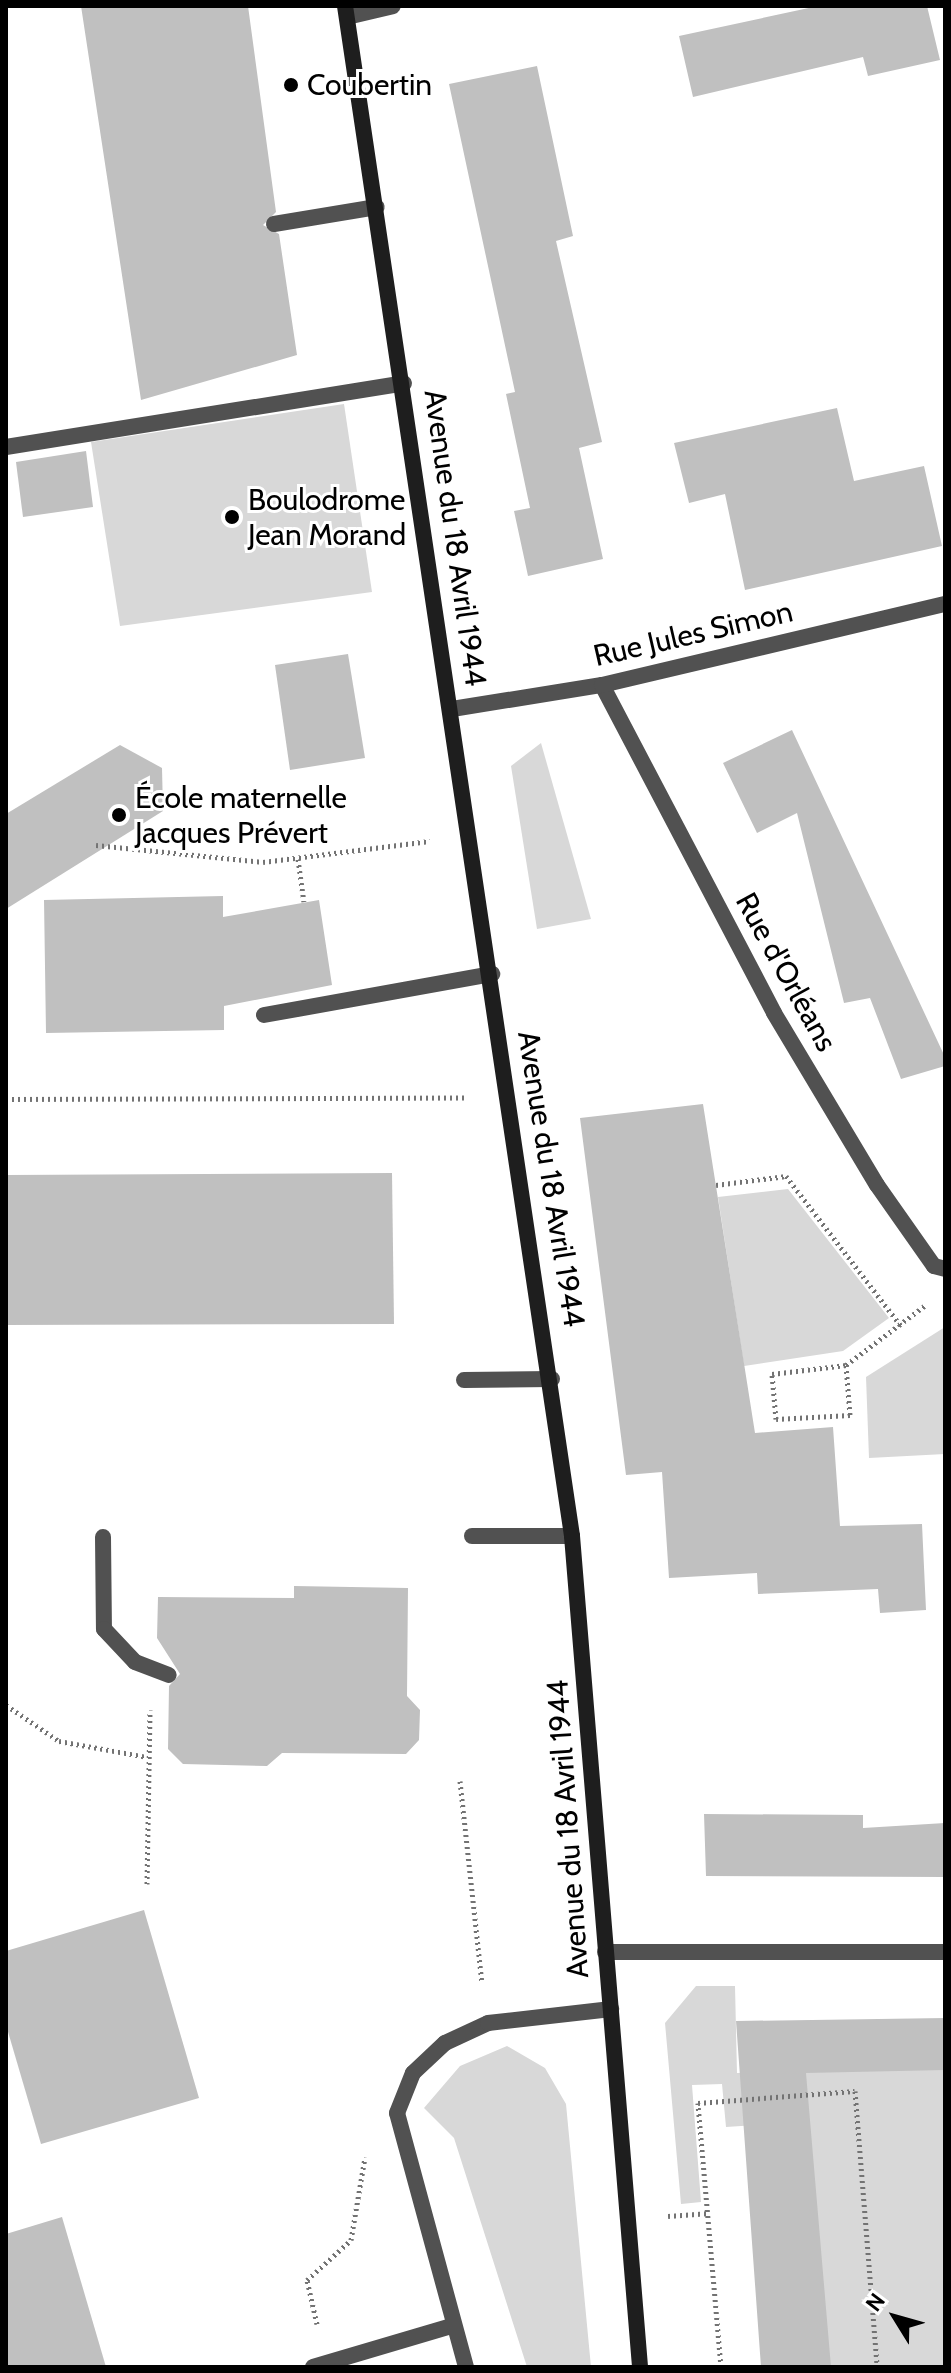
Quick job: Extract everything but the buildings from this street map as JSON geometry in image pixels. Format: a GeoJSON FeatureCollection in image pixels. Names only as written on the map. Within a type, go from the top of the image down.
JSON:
{"type":"FeatureCollection","features":[{"type":"Feature","properties":{"kind":"street"},"geometry":{"type":"LineString","coordinates":[[346,11],[393,6]]}},
{"type":"Feature","properties":{"kind":"street","name":"Avenue du 18 Avril 1944"},"geometry":{"type":"LineString","coordinates":[[346,11],[511,1092],[572,1536],[640,2367]]}},
{"type":"Feature","properties":{"kind":"street"},"geometry":{"type":"LineString","coordinates":[[274,224],[377,207]]}},
{"type":"Feature","properties":{"kind":"street"},"geometry":{"type":"LineString","coordinates":[[6,447],[404,383]]}},
{"type":"Feature","properties":{"kind":"street","name":"Rue Jules Simon"},"geometry":{"type":"LineString","coordinates":[[452,709],[602,685],[945,604]]}},
{"type":"Feature","properties":{"kind":"street","name":"Rue d'Orléans"},"geometry":{"type":"LineString","coordinates":[[602,685],[782,1027],[877,1185],[934,1266],[945,1269]]}},
{"type":"Feature","properties":{"kind":"street"},"geometry":{"type":"LineString","coordinates":[[264,1015],[492,974]]}},
{"type":"Feature","properties":{"kind":"street"},"geometry":{"type":"LineString","coordinates":[[464,1380],[552,1379]]}},
{"type":"Feature","properties":{"kind":"street"},"geometry":{"type":"LineString","coordinates":[[472,1536],[572,1536]]}},
{"type":"Feature","properties":{"kind":"street"},"geometry":{"type":"LineString","coordinates":[[103,1537],[104,1629],[150,1672],[169,1675]]}},
{"type":"Feature","properties":{"kind":"street"},"geometry":{"type":"LineString","coordinates":[[605,1952],[945,1952]]}},
{"type":"Feature","properties":{"kind":"street"},"geometry":{"type":"LineString","coordinates":[[466,2367],[451,2326],[397,2113],[413,2073],[445,2043],[488,2023],[611,2009]]}},
{"type":"Feature","properties":{"kind":"street"},"geometry":{"type":"LineString","coordinates":[[313,2367],[451,2326]]}},
{"type":"Feature","properties":{"kind":"path"},"geometry":{"type":"LineString","coordinates":[[96,845],[263,862],[470,834]]}},
{"type":"Feature","properties":{"kind":"path"},"geometry":{"type":"LineString","coordinates":[[298,859],[304,902]]}},
{"type":"Feature","properties":{"kind":"path"},"geometry":{"type":"LineString","coordinates":[[6,1099],[511,1092]]}},
{"type":"Feature","properties":{"kind":"path"},"geometry":{"type":"LineString","coordinates":[[716,1185],[786,1176],[902,1327]]}},
{"type":"Feature","properties":{"kind":"path"},"geometry":{"type":"LineString","coordinates":[[846,1365],[850,1415],[776,1419],[772,1374],[846,1365],[902,1327],[936,1296]]}},
{"type":"Feature","properties":{"kind":"path"},"geometry":{"type":"LineString","coordinates":[[147,1884],[150,1672]]}},
{"type":"Feature","properties":{"kind":"path"},"geometry":{"type":"LineString","coordinates":[[6,1705],[59,1741],[147,1757]]}},
{"type":"Feature","properties":{"kind":"path"},"geometry":{"type":"LineString","coordinates":[[460,1781],[488,2023]]}},
{"type":"Feature","properties":{"kind":"path"},"geometry":{"type":"LineString","coordinates":[[721,2367],[698,2103],[855,2091],[877,2367]]}},
{"type":"Feature","properties":{"kind":"shaded area","name":"Boulodrome Jean Morand"},"geometry":{"type":"Polygon","coordinates":[[[344,404],[372,592],[120,626],[91,442],[344,404]]]}},
{"type":"Feature","properties":{"kind":"shaded area"},"geometry":{"type":"Polygon","coordinates":[[[541,743],[591,919],[537,929],[511,766],[541,743]]]}},
{"type":"Feature","properties":{"kind":"shaded area"},"geometry":{"type":"Polygon","coordinates":[[[788,1189],[889,1318],[843,1351],[744,1366],[718,1197],[788,1189]]]}},
{"type":"Feature","properties":{"kind":"shaded area"},"geometry":{"type":"Polygon","coordinates":[[[945,1327],[945,1454],[869,1458],[866,1377],[945,1327]]]}},
{"type":"Feature","properties":{"kind":"shaded area"},"geometry":{"type":"Polygon","coordinates":[[[696,1986],[735,1986],[737,2073],[945,2069],[945,2367],[819,2367],[805,2122],[726,2127],[722,2084],[692,2085],[701,2202],[681,2204],[665,2023],[696,1986]]]}},
{"type":"Feature","properties":{"kind":"shaded area"},"geometry":{"type":"Polygon","coordinates":[[[507,2046],[545,2068],[566,2104],[591,2367],[527,2367],[454,2138],[424,2108],[460,2066],[507,2046]]]}},
{"type":"Feature","properties":{"kind":"place","name":"Coubertin"},"geometry":{"type":"Point","coordinates":[291,85]}},
{"type":"Feature","properties":{"kind":"place","name":"Boulodrome Jean Morand"},"geometry":{"type":"Point","coordinates":[232,517]}},
{"type":"Feature","properties":{"kind":"place","name":"École maternelle Jacques Prévert"},"geometry":{"type":"Point","coordinates":[119,815]}}]}
